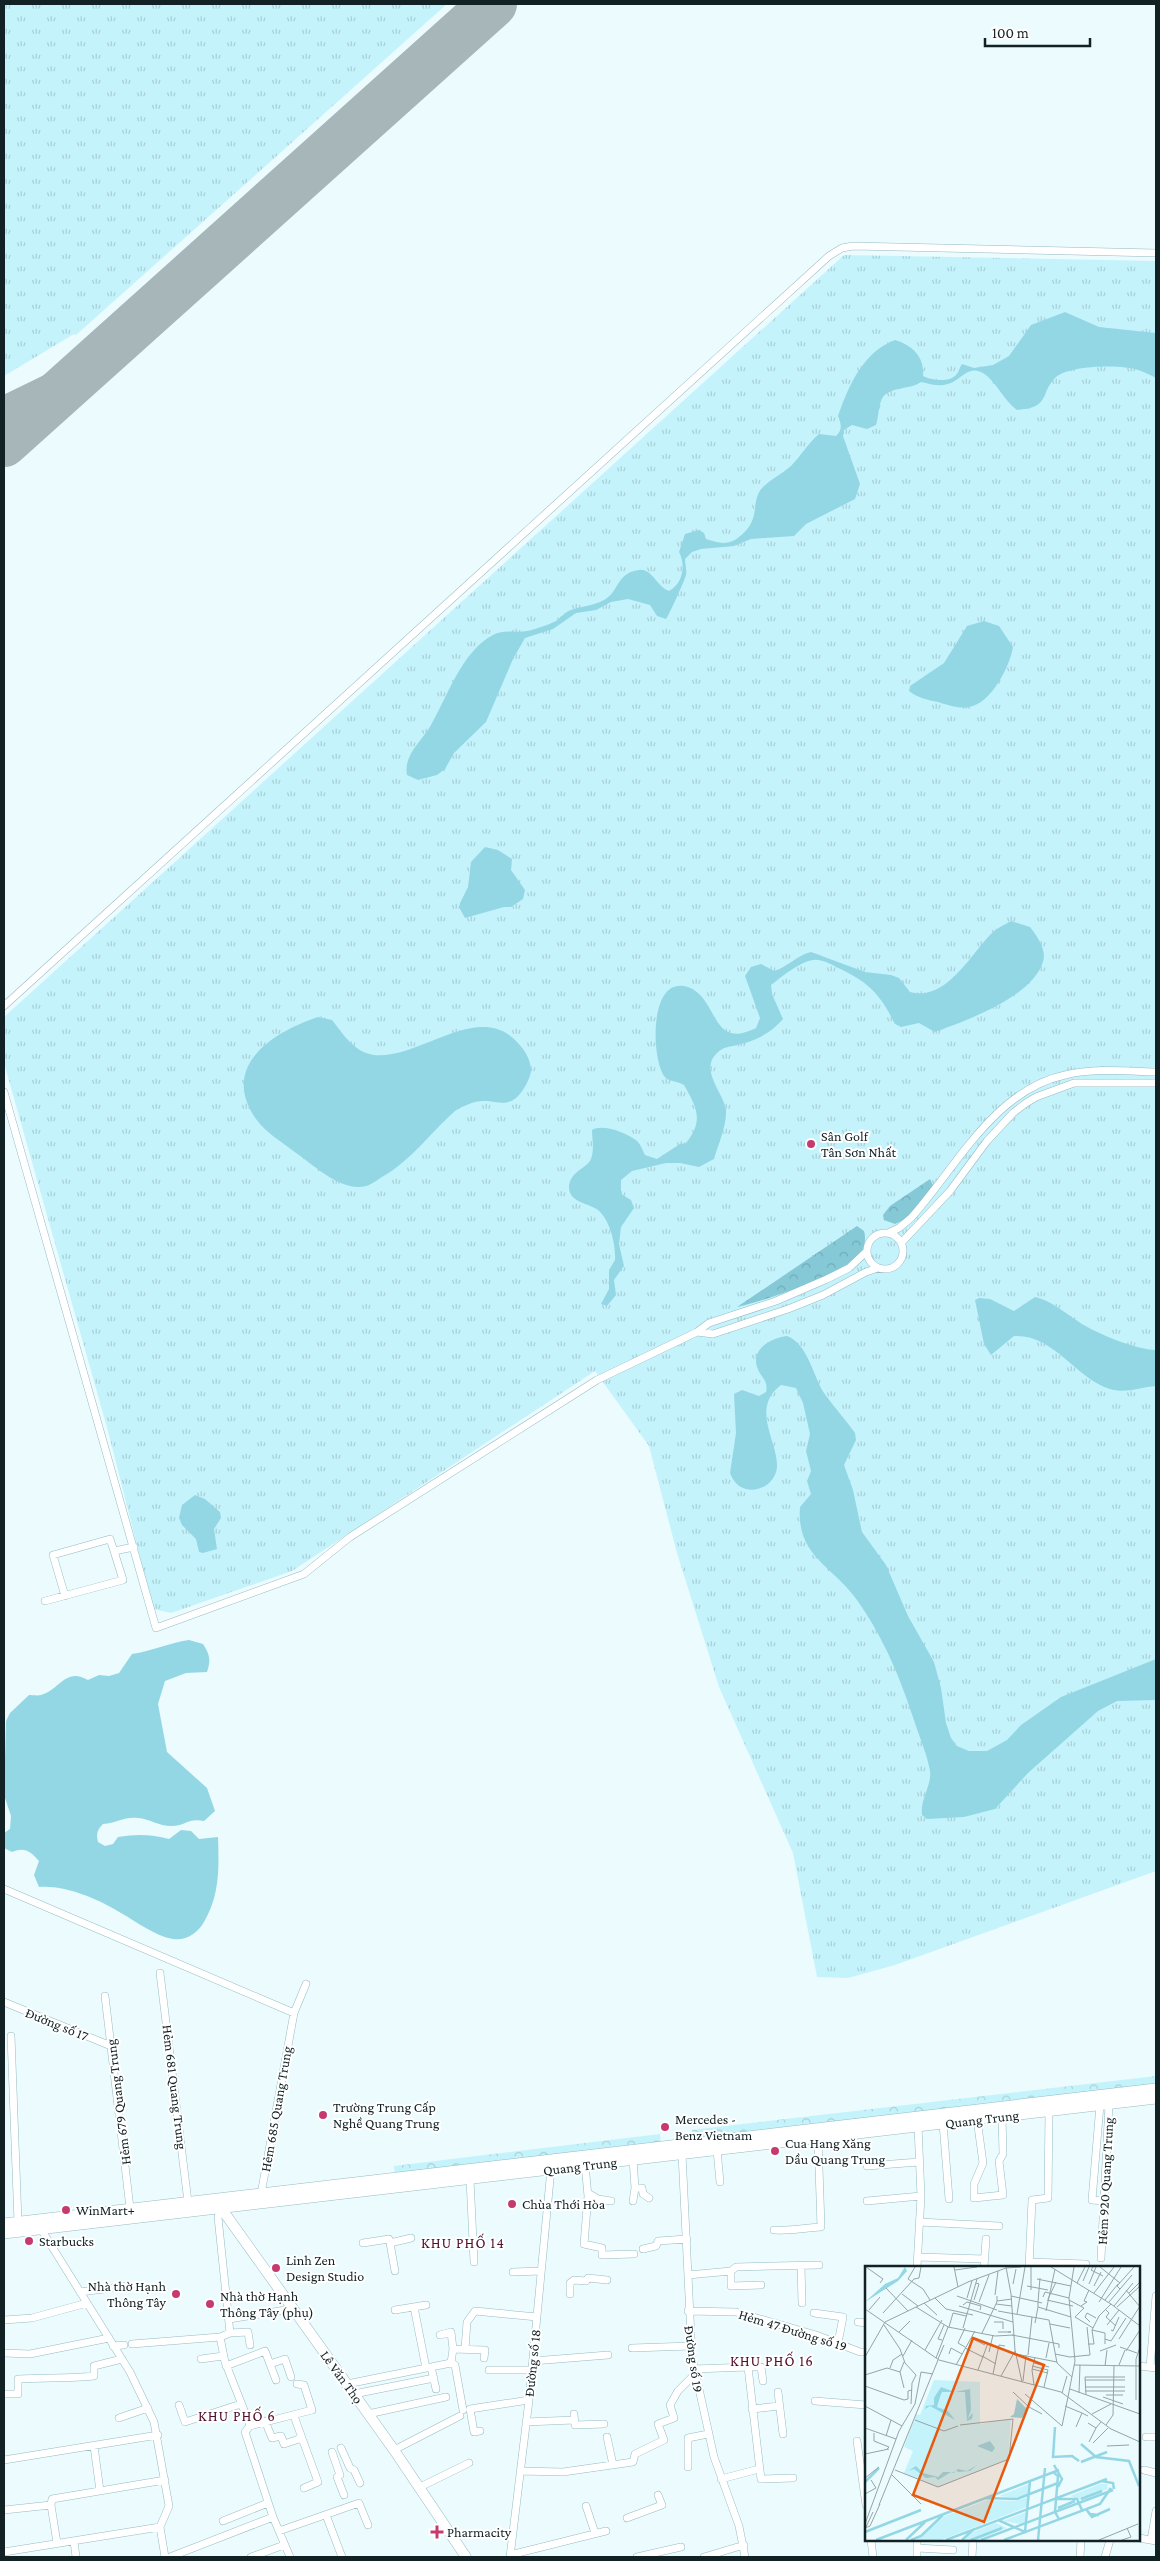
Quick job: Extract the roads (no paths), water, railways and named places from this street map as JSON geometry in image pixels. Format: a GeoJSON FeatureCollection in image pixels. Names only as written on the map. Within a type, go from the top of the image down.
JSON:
{"type":"FeatureCollection","features":[{"type":"Feature","properties":{"kind":"main road","name":"Quang Trung"},"geometry":{"type":"LineString","coordinates":[[4,2233],[218,2204],[682,2149],[1156,2089]]}},
{"type":"Feature","properties":{"kind":"main road","name":"Quang Trung"},"geometry":{"type":"LineString","coordinates":[[4,2224],[188,2202],[218,2204],[261,2194],[470,2178],[551,2164],[585,2165],[632,2160],[682,2149],[717,2150],[1156,2098]]}},
{"type":"Feature","properties":{"kind":"main road","name":"Lê Văn Thọ"},"geometry":{"type":"LineString","coordinates":[[218,2204],[420,2487],[466,2557]]}},
{"type":"Feature","properties":{"kind":"street"},"geometry":{"type":"LineString","coordinates":[[4,1006],[829,256],[842,248],[853,246],[1156,253]]}},
{"type":"Feature","properties":{"kind":"street"},"geometry":{"type":"LineString","coordinates":[[1121,1082],[1122,1071]]}},
{"type":"Feature","properties":{"kind":"street"},"geometry":{"type":"LineString","coordinates":[[4,1092],[156,1628],[304,1574],[350,1537],[596,1380],[696,1332],[709,1323],[770,1303],[849,1268],[863,1257],[869,1242],[874,1236],[899,1228],[911,1218],[999,1110],[1027,1089],[1052,1078],[1078,1072],[1156,1072]]}},
{"type":"Feature","properties":{"kind":"street"},"geometry":{"type":"LineString","coordinates":[[1052,1078],[1056,1090]]}},
{"type":"Feature","properties":{"kind":"street"},"geometry":{"type":"LineString","coordinates":[[902,1242],[950,1191],[1013,1113],[1036,1097],[1074,1083],[1156,1083]]}},
{"type":"Feature","properties":{"kind":"street"},"geometry":{"type":"LineString","coordinates":[[960,1157],[970,1164]]}},
{"type":"Feature","properties":{"kind":"street"},"geometry":{"type":"LineString","coordinates":[[696,1332],[713,1334],[774,1314],[823,1295],[866,1272],[878,1268],[888,1269],[900,1262],[903,1256],[902,1242],[896,1236],[888,1233]]}},
{"type":"Feature","properties":{"kind":"street"},"geometry":{"type":"LineString","coordinates":[[867,1251],[870,1261],[878,1268]]}},
{"type":"Feature","properties":{"kind":"street"},"geometry":{"type":"LineString","coordinates":[[770,1303],[774,1314]]}},
{"type":"Feature","properties":{"kind":"street"},"geometry":{"type":"LineString","coordinates":[[44,1601],[65,1596],[123,1580],[110,1539],[54,1555],[65,1596]]}},
{"type":"Feature","properties":{"kind":"street"},"geometry":{"type":"LineString","coordinates":[[114,1551],[134,1547]]}},
{"type":"Feature","properties":{"kind":"street"},"geometry":{"type":"LineString","coordinates":[[4,1889],[294,2013]]}},
{"type":"Feature","properties":{"kind":"street","name":"Hẻm 681 Quang Trung"},"geometry":{"type":"LineString","coordinates":[[160,1972],[188,2202]]}},
{"type":"Feature","properties":{"kind":"street","name":"Hẻm 685 Quang Trung"},"geometry":{"type":"LineString","coordinates":[[261,2194],[294,2013],[306,1984]]}},
{"type":"Feature","properties":{"kind":"street","name":"Hẻm 679 Quang Trung"},"geometry":{"type":"LineString","coordinates":[[105,1996],[130,2208]]}},
{"type":"Feature","properties":{"kind":"street","name":"Đường số 17"},"geometry":{"type":"LineString","coordinates":[[4,2002],[111,2046]]}},
{"type":"Feature","properties":{"kind":"street"},"geometry":{"type":"LineString","coordinates":[[11,2036],[18,2222]]}},
{"type":"Feature","properties":{"kind":"street"},"geometry":{"type":"LineString","coordinates":[[1104,2104],[1092,2200],[1104,2201]]}},
{"type":"Feature","properties":{"kind":"street","name":"Hẻm 920 Quang Trung"},"geometry":{"type":"LineString","coordinates":[[1101,2258],[1104,2201],[1104,2104]]}},
{"type":"Feature","properties":{"kind":"street"},"geometry":{"type":"LineString","coordinates":[[1029,2265],[1032,2200],[1048,2198],[1049,2111]]}},
{"type":"Feature","properties":{"kind":"street"},"geometry":{"type":"LineString","coordinates":[[978,2119],[983,2163],[974,2184],[974,2198],[1003,2194],[999,2160],[1003,2154],[1002,2116]]}},
{"type":"Feature","properties":{"kind":"street"},"geometry":{"type":"LineString","coordinates":[[943,2123],[949,2199]]}},
{"type":"Feature","properties":{"kind":"street"},"geometry":{"type":"LineString","coordinates":[[917,2266],[921,2196],[918,2126]]}},
{"type":"Feature","properties":{"kind":"street"},"geometry":{"type":"LineString","coordinates":[[774,2230],[795,2231],[802,2228],[821,2227],[818,2138]]}},
{"type":"Feature","properties":{"kind":"street","name":"Đường số 19"},"geometry":{"type":"LineString","coordinates":[[682,2149],[687,2238],[688,2311],[695,2372],[708,2434],[721,2479],[744,2545],[745,2557]]}},
{"type":"Feature","properties":{"kind":"street"},"geometry":{"type":"LineString","coordinates":[[717,2150],[720,2182]]}},
{"type":"Feature","properties":{"kind":"street"},"geometry":{"type":"LineString","coordinates":[[632,2160],[635,2188],[633,2201]]}},
{"type":"Feature","properties":{"kind":"street"},"geometry":{"type":"LineString","coordinates":[[867,2166],[919,2162]]}},
{"type":"Feature","properties":{"kind":"street","name":"Đường số 18"},"geometry":{"type":"LineString","coordinates":[[510,2556],[529,2400],[551,2164]]}},
{"type":"Feature","properties":{"kind":"street"},"geometry":{"type":"LineString","coordinates":[[585,2165],[588,2194],[584,2244],[602,2248],[602,2254],[634,2254]]}},
{"type":"Feature","properties":{"kind":"street"},"geometry":{"type":"LineString","coordinates":[[470,2178],[474,2262]]}},
{"type":"Feature","properties":{"kind":"street"},"geometry":{"type":"LineString","coordinates":[[635,2188],[642,2188],[643,2194],[649,2198]]}},
{"type":"Feature","properties":{"kind":"street"},"geometry":{"type":"LineString","coordinates":[[588,2194],[598,2199],[611,2201]]}},
{"type":"Feature","properties":{"kind":"street"},"geometry":{"type":"LineString","coordinates":[[867,2201],[921,2196]]}},
{"type":"Feature","properties":{"kind":"street"},"geometry":{"type":"LineString","coordinates":[[218,2204],[230,2334]]}},
{"type":"Feature","properties":{"kind":"street"},"geometry":{"type":"LineString","coordinates":[[920,2222],[998,2226]]}},
{"type":"Feature","properties":{"kind":"street"},"geometry":{"type":"LineString","coordinates":[[41,2229],[122,2359],[148,2408],[158,2435],[169,2506],[160,2527],[166,2557]]}},
{"type":"Feature","properties":{"kind":"street"},"geometry":{"type":"LineString","coordinates":[[390,2243],[411,2238]]}},
{"type":"Feature","properties":{"kind":"street"},"geometry":{"type":"LineString","coordinates":[[643,2249],[656,2246],[658,2241],[687,2238]]}},
{"type":"Feature","properties":{"kind":"street"},"geometry":{"type":"LineString","coordinates":[[363,2243],[389,2239],[395,2271]]}},
{"type":"Feature","properties":{"kind":"street"},"geometry":{"type":"LineString","coordinates":[[984,2266],[986,2239]]}},
{"type":"Feature","properties":{"kind":"street"},"geometry":{"type":"LineString","coordinates":[[918,2257],[985,2259]]}},
{"type":"Feature","properties":{"kind":"street","name":"Hẻm 920 Quang Trung"},"geometry":{"type":"LineString","coordinates":[[1029,2265],[1086,2264]]}},
{"type":"Feature","properties":{"kind":"street"},"geometry":{"type":"LineString","coordinates":[[688,2275],[731,2271],[736,2267],[819,2265]]}},
{"type":"Feature","properties":{"kind":"street"},"geometry":{"type":"LineString","coordinates":[[801,2266],[802,2303]]}},
{"type":"Feature","properties":{"kind":"street"},"geometry":{"type":"LineString","coordinates":[[513,2272],[541,2271]]}},
{"type":"Feature","properties":{"kind":"street"},"geometry":{"type":"LineString","coordinates":[[731,2271],[731,2286],[761,2285]]}},
{"type":"Feature","properties":{"kind":"street"},"geometry":{"type":"LineString","coordinates":[[570,2294],[570,2283],[574,2280],[586,2282],[588,2278],[607,2280]]}},
{"type":"Feature","properties":{"kind":"street"},"geometry":{"type":"LineString","coordinates":[[80,2292],[128,2286]]}},
{"type":"Feature","properties":{"kind":"street"},"geometry":{"type":"LineString","coordinates":[[1140,2366],[1153,2368],[1156,2296]]}},
{"type":"Feature","properties":{"kind":"street"},"geometry":{"type":"LineString","coordinates":[[4,2320],[32,2318],[87,2303]]}},
{"type":"Feature","properties":{"kind":"street"},"geometry":{"type":"LineString","coordinates":[[395,2310],[426,2304]]}},
{"type":"Feature","properties":{"kind":"street"},"geometry":{"type":"LineString","coordinates":[[414,2307],[436,2389]]}},
{"type":"Feature","properties":{"kind":"street"},"geometry":{"type":"LineString","coordinates":[[229,2319],[292,2309]]}},
{"type":"Feature","properties":{"kind":"street"},"geometry":{"type":"LineString","coordinates":[[465,2349],[467,2322],[475,2311],[537,2317]]}},
{"type":"Feature","properties":{"kind":"street","name":"Hẻm 47 Đường số 19"},"geometry":{"type":"LineString","coordinates":[[688,2311],[736,2312],[816,2335],[865,2352]]}},
{"type":"Feature","properties":{"kind":"street"},"geometry":{"type":"LineString","coordinates":[[814,2313],[843,2318],[838,2343]]}},
{"type":"Feature","properties":{"kind":"street"},"geometry":{"type":"LineString","coordinates":[[858,2322],[865,2323]]}},
{"type":"Feature","properties":{"kind":"street"},"geometry":{"type":"LineString","coordinates":[[113,2346],[220,2337],[248,2332],[250,2346]]}},
{"type":"Feature","properties":{"kind":"street"},"geometry":{"type":"LineString","coordinates":[[440,2334],[451,2332],[454,2348],[451,2363]]}},
{"type":"Feature","properties":{"kind":"street"},"geometry":{"type":"LineString","coordinates":[[220,2337],[226,2366],[250,2426]]}},
{"type":"Feature","properties":{"kind":"street"},"geometry":{"type":"LineString","coordinates":[[4,2353],[30,2354],[109,2338]]}},
{"type":"Feature","properties":{"kind":"street"},"geometry":{"type":"LineString","coordinates":[[632,2348],[691,2346]]}},
{"type":"Feature","properties":{"kind":"street"},"geometry":{"type":"LineString","coordinates":[[454,2348],[485,2350],[484,2358]]}},
{"type":"Feature","properties":{"kind":"street"},"geometry":{"type":"LineString","coordinates":[[226,2366],[265,2351],[276,2380]]}},
{"type":"Feature","properties":{"kind":"street"},"geometry":{"type":"LineString","coordinates":[[533,2361],[608,2355]]}},
{"type":"Feature","properties":{"kind":"street"},"geometry":{"type":"LineString","coordinates":[[202,2359],[224,2356]]}},
{"type":"Feature","properties":{"kind":"street"},"geometry":{"type":"LineString","coordinates":[[5,2394],[18,2394],[18,2379],[58,2376],[67,2379],[94,2376],[94,2366],[122,2359]]}},
{"type":"Feature","properties":{"kind":"street"},"geometry":{"type":"LineString","coordinates":[[270,2364],[284,2359],[291,2377]]}},
{"type":"Feature","properties":{"kind":"street"},"geometry":{"type":"LineString","coordinates":[[347,2384],[451,2363],[455,2365],[464,2412],[474,2432],[480,2431]]}},
{"type":"Feature","properties":{"kind":"street"},"geometry":{"type":"LineString","coordinates":[[748,2367],[761,2479],[793,2478]]}},
{"type":"Feature","properties":{"kind":"street"},"geometry":{"type":"LineString","coordinates":[[520,2471],[563,2472],[633,2462],[635,2454],[664,2440],[658,2424],[674,2418],[670,2405],[678,2391],[695,2372],[761,2367],[763,2381]]}},
{"type":"Feature","properties":{"kind":"street"},"geometry":{"type":"LineString","coordinates":[[489,2370],[532,2370]]}},
{"type":"Feature","properties":{"kind":"street"},"geometry":{"type":"LineString","coordinates":[[354,2394],[434,2378]]}},
{"type":"Feature","properties":{"kind":"street"},"geometry":{"type":"LineString","coordinates":[[290,2557],[278,2531],[245,2432],[250,2426],[265,2420],[294,2416],[312,2410],[304,2386],[297,2384]]}},
{"type":"Feature","properties":{"kind":"street"},"geometry":{"type":"LineString","coordinates":[[778,2392],[783,2434]]}},
{"type":"Feature","properties":{"kind":"street"},"geometry":{"type":"LineString","coordinates":[[368,2414],[446,2397]]}},
{"type":"Feature","properties":{"kind":"street"},"geometry":{"type":"LineString","coordinates":[[394,2450],[464,2412],[529,2400]]}},
{"type":"Feature","properties":{"kind":"street"},"geometry":{"type":"LineString","coordinates":[[815,2401],[865,2405]]}},
{"type":"Feature","properties":{"kind":"street"},"geometry":{"type":"LineString","coordinates":[[179,2405],[185,2422],[241,2404]]}},
{"type":"Feature","properties":{"kind":"street"},"geometry":{"type":"LineString","coordinates":[[752,2409],[779,2406]]}},
{"type":"Feature","properties":{"kind":"street"},"geometry":{"type":"LineString","coordinates":[[119,2418],[148,2408]]}},
{"type":"Feature","properties":{"kind":"street"},"geometry":{"type":"LineString","coordinates":[[294,2416],[318,2482],[304,2488]]}},
{"type":"Feature","properties":{"kind":"street"},"geometry":{"type":"LineString","coordinates":[[526,2422],[574,2417],[575,2425],[604,2424]]}},
{"type":"Feature","properties":{"kind":"street"},"geometry":{"type":"LineString","coordinates":[[265,2420],[272,2438],[281,2436],[284,2444],[302,2438]]}},
{"type":"Feature","properties":{"kind":"street"},"geometry":{"type":"LineString","coordinates":[[688,2467],[688,2438],[708,2434]]}},
{"type":"Feature","properties":{"kind":"street"},"geometry":{"type":"LineString","coordinates":[[4,2460],[158,2435]]}},
{"type":"Feature","properties":{"kind":"street"},"geometry":{"type":"LineString","coordinates":[[608,2437],[613,2465]]}},
{"type":"Feature","properties":{"kind":"street"},"geometry":{"type":"LineString","coordinates":[[1146,2437],[1156,2437]]}},
{"type":"Feature","properties":{"kind":"street"},"geometry":{"type":"LineString","coordinates":[[857,2442],[865,2486]]}},
{"type":"Feature","properties":{"kind":"street"},"geometry":{"type":"LineString","coordinates":[[94,2446],[100,2491]]}},
{"type":"Feature","properties":{"kind":"street"},"geometry":{"type":"LineString","coordinates":[[341,2448],[350,2468],[354,2470],[360,2483]]}},
{"type":"Feature","properties":{"kind":"street"},"geometry":{"type":"LineString","coordinates":[[332,2452],[340,2475],[337,2477],[344,2495]]}},
{"type":"Feature","properties":{"kind":"street"},"geometry":{"type":"LineString","coordinates":[[420,2487],[469,2463]]}},
{"type":"Feature","properties":{"kind":"street"},"geometry":{"type":"LineString","coordinates":[[721,2479],[759,2469]]}},
{"type":"Feature","properties":{"kind":"street"},"geometry":{"type":"LineString","coordinates":[[1144,2470],[1156,2473]]}},
{"type":"Feature","properties":{"kind":"street"},"geometry":{"type":"LineString","coordinates":[[58,2543],[52,2499],[165,2480]]}},
{"type":"Feature","properties":{"kind":"street"},"geometry":{"type":"LineString","coordinates":[[627,2518],[662,2505],[658,2495]]}},
{"type":"Feature","properties":{"kind":"street"},"geometry":{"type":"LineString","coordinates":[[223,2521],[268,2503]]}},
{"type":"Feature","properties":{"kind":"street"},"geometry":{"type":"LineString","coordinates":[[278,2531],[359,2503],[368,2524]]}},
{"type":"Feature","properties":{"kind":"street"},"geometry":{"type":"LineString","coordinates":[[4,2510],[52,2505]]}},
{"type":"Feature","properties":{"kind":"street"},"geometry":{"type":"LineString","coordinates":[[586,2506],[595,2533]]}},
{"type":"Feature","properties":{"kind":"street"},"geometry":{"type":"LineString","coordinates":[[1140,2538],[1154,2540],[1156,2511]]}},
{"type":"Feature","properties":{"kind":"street"},"geometry":{"type":"LineString","coordinates":[[326,2515],[342,2557]]}},
{"type":"Feature","properties":{"kind":"street"},"geometry":{"type":"LineString","coordinates":[[170,2557],[273,2517]]}},
{"type":"Feature","properties":{"kind":"street"},"geometry":{"type":"LineString","coordinates":[[4,2552],[160,2527]]}},
{"type":"Feature","properties":{"kind":"street"},"geometry":{"type":"LineString","coordinates":[[510,2556],[606,2531]]}},
{"type":"Feature","properties":{"kind":"street"},"geometry":{"type":"LineString","coordinates":[[74,2541],[76,2557]]}},
{"type":"Feature","properties":{"kind":"street"},"geometry":{"type":"LineString","coordinates":[[871,2541],[874,2557]]}},
{"type":"Feature","properties":{"kind":"street"},"geometry":{"type":"LineString","coordinates":[[972,2557],[973,2541]]}},
{"type":"Feature","properties":{"kind":"street"},"geometry":{"type":"LineString","coordinates":[[1080,2557],[1081,2541]]}},
{"type":"Feature","properties":{"kind":"street"},"geometry":{"type":"LineString","coordinates":[[1106,2557],[1110,2541]]}},
{"type":"Feature","properties":{"kind":"street"},"geometry":{"type":"LineString","coordinates":[[917,2557],[917,2544],[953,2550]]}},
{"type":"Feature","properties":{"kind":"street"},"geometry":{"type":"LineString","coordinates":[[251,2557],[284,2545]]}},
{"type":"Feature","properties":{"kind":"street"},"geometry":{"type":"LineString","coordinates":[[704,2557],[744,2545]]}},
{"type":"Feature","properties":{"kind":"street"},"geometry":{"type":"LineString","coordinates":[[637,2557],[681,2547]]}},
{"type":"Feature","properties":{"kind":"place","name":"Sân Golf Tân Sơn Nhất"},"geometry":{"type":"Point","coordinates":[811,1144]}},
{"type":"Feature","properties":{"kind":"place","name":"Trường Trung Cấp Nghề Quang Trung"},"geometry":{"type":"Point","coordinates":[323,2115]}},
{"type":"Feature","properties":{"kind":"place","name":"Mercedes - Benz Vietnam"},"geometry":{"type":"Point","coordinates":[665,2127]}},
{"type":"Feature","properties":{"kind":"place","name":"Cua Hang Xăng Dầu Quang Trung"},"geometry":{"type":"Point","coordinates":[775,2151]}},
{"type":"Feature","properties":{"kind":"place","name":"Chùa Thới Hòa"},"geometry":{"type":"Point","coordinates":[512,2204]}},
{"type":"Feature","properties":{"kind":"place","name":"WinMart+"},"geometry":{"type":"Point","coordinates":[66,2210]}},
{"type":"Feature","properties":{"kind":"place","name":"Starbucks"},"geometry":{"type":"Point","coordinates":[29,2241]}},
{"type":"Feature","properties":{"kind":"place","name":"Linh Zen Design Studio"},"geometry":{"type":"Point","coordinates":[276,2268]}},
{"type":"Feature","properties":{"kind":"place","name":"Nhà thờ Hạnh Thông Tây"},"geometry":{"type":"Point","coordinates":[176,2294]}},
{"type":"Feature","properties":{"kind":"place","name":"Nhà thờ Hạnh Thông Tây (phụ)"},"geometry":{"type":"Point","coordinates":[210,2304]}},
{"type":"Feature","properties":{"kind":"place","name":"Pharmacity"},"geometry":{"type":"Point","coordinates":[437,2532]}},
{"type":"Feature","properties":{"kind":"district","name":"KHU PHỐ 14"},"geometry":{"type":"Point","coordinates":[463,2243]}},
{"type":"Feature","properties":{"kind":"district","name":"KHU PHỐ 16"},"geometry":{"type":"Point","coordinates":[772,2361]}},
{"type":"Feature","properties":{"kind":"district","name":"KHU PHỐ 6"},"geometry":{"type":"Point","coordinates":[237,2416]}}]}
